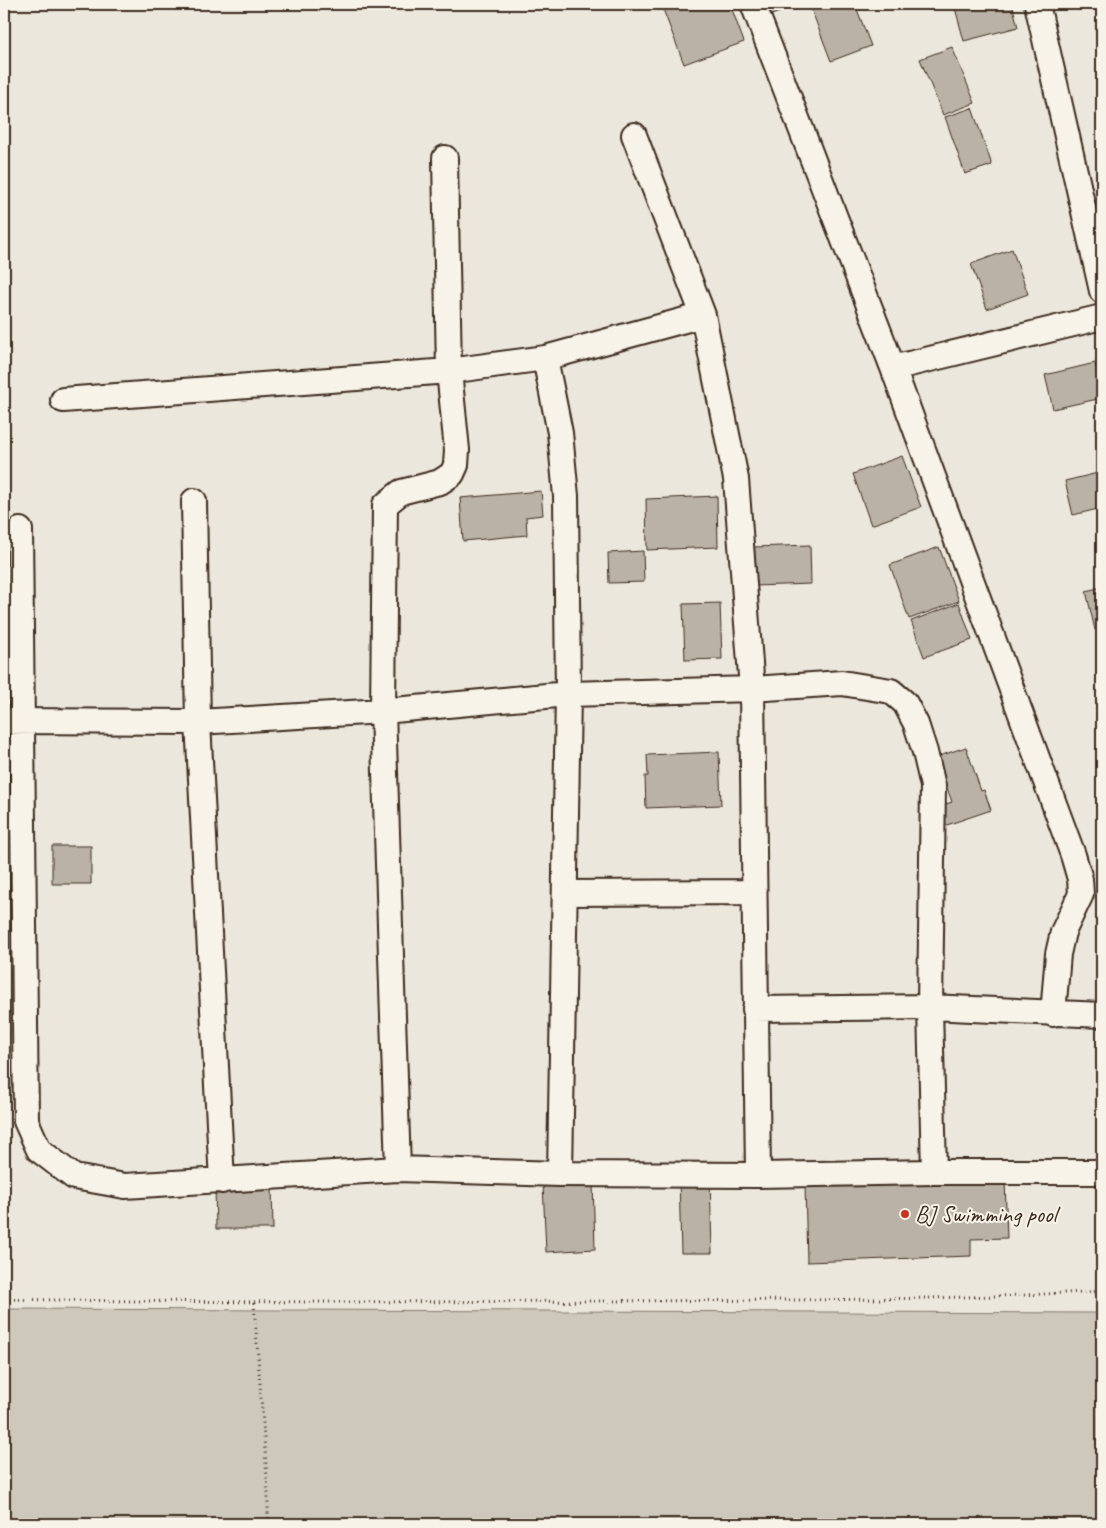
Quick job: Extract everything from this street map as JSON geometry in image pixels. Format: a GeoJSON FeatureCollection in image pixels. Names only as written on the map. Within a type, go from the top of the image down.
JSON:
{"type":"FeatureCollection","features":[{"type":"Feature","properties":{"kind":"street"},"geometry":{"type":"LineString","coordinates":[[753,4],[893,368],[1064,826],[1080,879],[1081,894],[1062,932],[1058,954],[1053,1014]]}},
{"type":"Feature","properties":{"kind":"street"},"geometry":{"type":"LineString","coordinates":[[1037,4],[1102,291]]}},
{"type":"Feature","properties":{"kind":"street"},"geometry":{"type":"LineString","coordinates":[[634,135],[703,316],[736,479],[752,689],[758,1175]]}},
{"type":"Feature","properties":{"kind":"street"},"geometry":{"type":"LineString","coordinates":[[398,1170],[383,711],[385,505],[401,492],[440,482],[452,474],[456,465],[449,371],[445,158]]}},
{"type":"Feature","properties":{"kind":"street"},"geometry":{"type":"LineString","coordinates":[[63,400],[449,371],[545,358],[703,316]]}},
{"type":"Feature","properties":{"kind":"street"},"geometry":{"type":"LineString","coordinates":[[893,368],[1102,317]]}},
{"type":"Feature","properties":{"kind":"street"},"geometry":{"type":"LineString","coordinates":[[545,358],[560,433],[566,496],[568,694],[560,1174]]}},
{"type":"Feature","properties":{"kind":"street"},"geometry":{"type":"LineString","coordinates":[[194,501],[198,722],[222,1181]]}},
{"type":"Feature","properties":{"kind":"street"},"geometry":{"type":"LineString","coordinates":[[20,530],[13,721],[26,1121],[39,1150],[74,1178],[125,1186],[398,1170],[560,1174],[758,1175],[1102,1172]]}},
{"type":"Feature","properties":{"kind":"street"},"geometry":{"type":"LineString","coordinates":[[13,721],[198,722],[383,711],[568,694],[752,689],[842,683],[891,690],[905,703],[916,724],[933,786],[930,1008],[934,1172]]}},
{"type":"Feature","properties":{"kind":"street"},"geometry":{"type":"LineString","coordinates":[[565,893],[754,892]]}},
{"type":"Feature","properties":{"kind":"street"},"geometry":{"type":"LineString","coordinates":[[755,1009],[930,1008],[1102,1015]]}},
{"type":"Feature","properties":{"kind":"path"},"geometry":{"type":"LineString","coordinates":[[4,1299],[254,1303],[938,1298],[1102,1291]]}},
{"type":"Feature","properties":{"kind":"path"},"geometry":{"type":"LineString","coordinates":[[254,1303],[268,1491],[268,1524]]}},
{"type":"Feature","properties":{"kind":"shaded area"},"geometry":{"type":"Polygon","coordinates":[[[4,1309],[1102,1313],[1102,1524],[4,1524],[4,1309]]]}},
{"type":"Feature","properties":{"kind":"building"},"geometry":{"type":"Polygon","coordinates":[[[661,4],[730,4],[744,42],[684,64],[661,4]]]}},
{"type":"Feature","properties":{"kind":"building"},"geometry":{"type":"Polygon","coordinates":[[[765,4],[801,4],[769,16],[765,4]]]}},
{"type":"Feature","properties":{"kind":"building"},"geometry":{"type":"Polygon","coordinates":[[[816,4],[855,4],[871,46],[831,61],[810,6],[816,4]]]}},
{"type":"Feature","properties":{"kind":"building"},"geometry":{"type":"Polygon","coordinates":[[[970,4],[1012,4],[1018,27],[964,41],[955,8],[970,4]]]}},
{"type":"Feature","properties":{"kind":"building"},"geometry":{"type":"Polygon","coordinates":[[[952,47],[975,103],[943,115],[920,59],[952,47]]]}},
{"type":"Feature","properties":{"kind":"building"},"geometry":{"type":"Polygon","coordinates":[[[972,108],[992,165],[965,174],[945,117],[972,108]]]}},
{"type":"Feature","properties":{"kind":"building"},"geometry":{"type":"Polygon","coordinates":[[[1012,249],[1028,294],[987,309],[971,264],[1012,249]]]}},
{"type":"Feature","properties":{"kind":"building"},"geometry":{"type":"Polygon","coordinates":[[[1095,363],[1102,398],[1053,409],[1045,375],[1095,363]]]}},
{"type":"Feature","properties":{"kind":"building"},"geometry":{"type":"Polygon","coordinates":[[[902,456],[921,507],[871,525],[853,474],[902,456]]]}},
{"type":"Feature","properties":{"kind":"building"},"geometry":{"type":"Polygon","coordinates":[[[1102,472],[1102,508],[1073,515],[1065,481],[1102,472]]]}},
{"type":"Feature","properties":{"kind":"building"},"geometry":{"type":"Polygon","coordinates":[[[541,491],[543,515],[526,517],[527,535],[463,541],[460,498],[541,491]]]}},
{"type":"Feature","properties":{"kind":"building"},"geometry":{"type":"Polygon","coordinates":[[[717,496],[718,547],[647,550],[646,499],[717,496]]]}},
{"type":"Feature","properties":{"kind":"building"},"geometry":{"type":"Polygon","coordinates":[[[810,545],[811,584],[754,586],[747,562],[755,562],[754,547],[810,545]]]}},
{"type":"Feature","properties":{"kind":"building"},"geometry":{"type":"Polygon","coordinates":[[[939,547],[959,601],[909,619],[890,565],[939,547]]]}},
{"type":"Feature","properties":{"kind":"building"},"geometry":{"type":"Polygon","coordinates":[[[643,551],[644,582],[609,583],[608,553],[643,551]]]}},
{"type":"Feature","properties":{"kind":"building"},"geometry":{"type":"Polygon","coordinates":[[[1102,587],[1102,629],[1095,630],[1086,591],[1102,587]]]}},
{"type":"Feature","properties":{"kind":"building"},"geometry":{"type":"Polygon","coordinates":[[[720,603],[722,659],[685,660],[683,604],[720,603]]]}},
{"type":"Feature","properties":{"kind":"building"},"geometry":{"type":"Polygon","coordinates":[[[959,603],[972,640],[924,657],[911,621],[959,603]]]}},
{"type":"Feature","properties":{"kind":"building"},"geometry":{"type":"Polygon","coordinates":[[[966,747],[981,791],[984,790],[991,810],[944,826],[937,807],[952,802],[936,757],[966,747]]]}},
{"type":"Feature","properties":{"kind":"building"},"geometry":{"type":"Polygon","coordinates":[[[719,752],[721,805],[646,808],[645,776],[648,776],[647,755],[719,752]]]}},
{"type":"Feature","properties":{"kind":"building"},"geometry":{"type":"Polygon","coordinates":[[[52,846],[91,846],[91,884],[52,884],[52,846]]]}},
{"type":"Feature","properties":{"kind":"building"},"geometry":{"type":"Polygon","coordinates":[[[710,1176],[712,1253],[681,1253],[679,1177],[710,1176]]]}},
{"type":"Feature","properties":{"kind":"building"},"geometry":{"type":"Polygon","coordinates":[[[1005,1178],[1007,1238],[971,1239],[971,1256],[807,1262],[805,1185],[1005,1178]]]}},
{"type":"Feature","properties":{"kind":"building"},"geometry":{"type":"Polygon","coordinates":[[[593,1182],[595,1249],[546,1252],[543,1184],[593,1182]]]}},
{"type":"Feature","properties":{"kind":"building"},"geometry":{"type":"Polygon","coordinates":[[[272,1186],[273,1229],[216,1229],[215,1187],[272,1186]]]}},
{"type":"Feature","properties":{"kind":"place","name":"BJ Swimming pool"},"geometry":{"type":"Point","coordinates":[905,1214]}}]}
